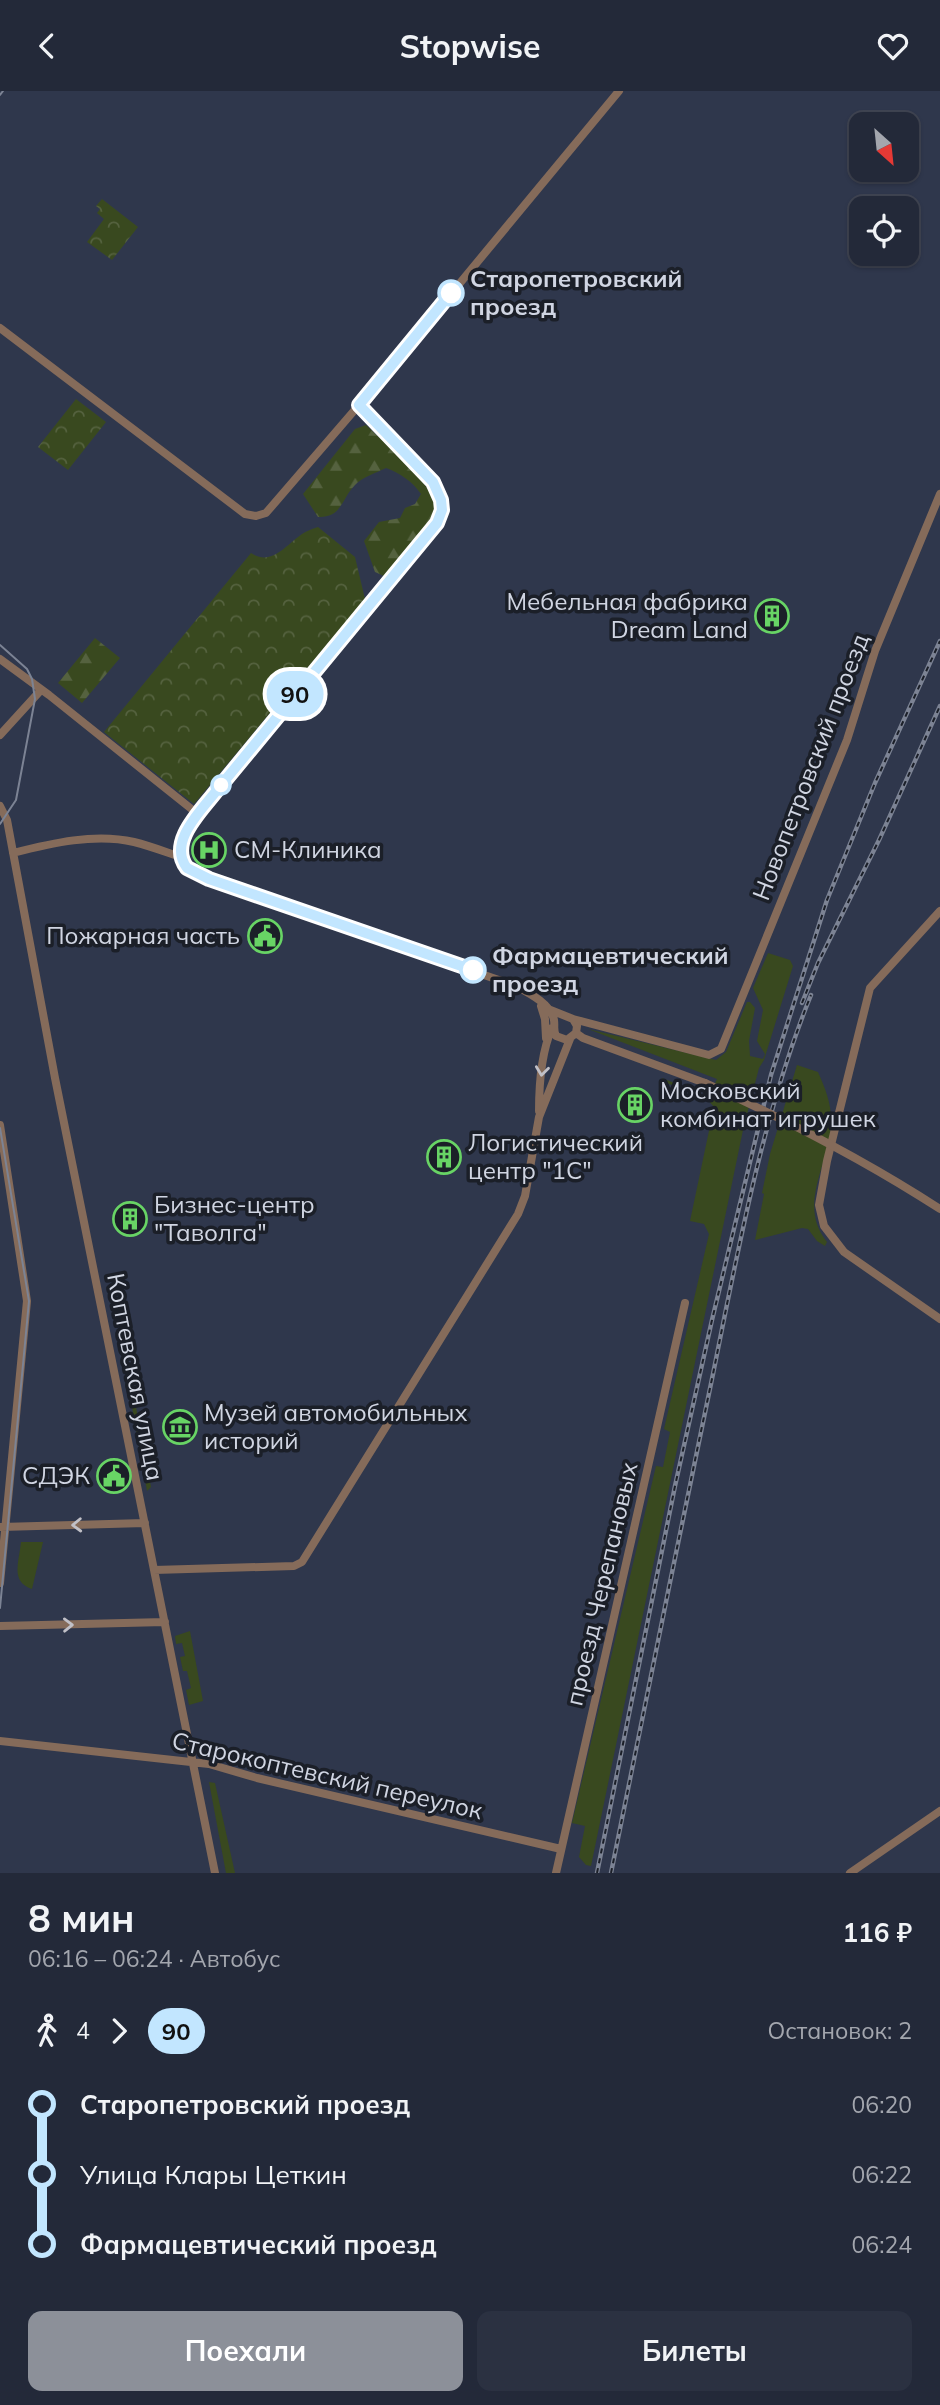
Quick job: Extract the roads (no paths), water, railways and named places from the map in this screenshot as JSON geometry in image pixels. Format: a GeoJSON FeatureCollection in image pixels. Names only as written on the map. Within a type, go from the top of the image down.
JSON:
{"type":"FeatureCollection","features":[{"type":"Feature","properties":{"kind":"street"},"geometry":{"type":"LineString","coordinates":[[0,328],[245,514],[256,516],[266,513],[619,91]]}},
{"type":"Feature","properties":{"kind":"street"},"geometry":{"type":"LineString","coordinates":[[359,405],[433,482],[441,500],[442,510],[437,523],[198,815],[184,836],[181,857],[187,868],[209,879],[498,979],[536,998],[546,1007],[573,1019],[577,1026],[539,1117]]}},
{"type":"Feature","properties":{"kind":"street","name":"Новопетровский проезд"},"geometry":{"type":"LineString","coordinates":[[573,1019],[709,1055],[721,1049],[846,740],[875,651],[940,494]]}},
{"type":"Feature","properties":{"kind":"street"},"geometry":{"type":"LineString","coordinates":[[0,659],[198,815]]}},
{"type":"Feature","properties":{"kind":"street"},"geometry":{"type":"LineString","coordinates":[[0,735],[41,690]]}},
{"type":"Feature","properties":{"kind":"street","name":"Коптевская улица"},"geometry":{"type":"LineString","coordinates":[[2,814],[13,853],[55,1078],[215,1873]]}},
{"type":"Feature","properties":{"kind":"street"},"geometry":{"type":"LineString","coordinates":[[13,853],[57,842],[115,840],[133,842],[181,857]]}},
{"type":"Feature","properties":{"kind":"street"},"geometry":{"type":"LineString","coordinates":[[940,911],[870,988],[827,1161],[819,1205],[824,1226],[844,1252],[940,1319]]}},
{"type":"Feature","properties":{"kind":"street"},"geometry":{"type":"LineString","coordinates":[[154,1570],[295,1566],[302,1562],[518,1214],[525,1196],[539,1117],[546,1041],[545,1019],[536,998]]}},
{"type":"Feature","properties":{"kind":"street"},"geometry":{"type":"LineString","coordinates":[[546,1007],[554,1024],[556,1037],[563,1040],[573,1036],[583,1038],[705,1083],[849,1152],[940,1209]]}},
{"type":"Feature","properties":{"kind":"street"},"geometry":{"type":"LineString","coordinates":[[546,1041],[554,1024],[563,1016]]}},
{"type":"Feature","properties":{"kind":"street"},"geometry":{"type":"LineString","coordinates":[[0,1125],[27,1301],[2,1527],[0,1583]]}},
{"type":"Feature","properties":{"kind":"street","name":"проезд Черепановых"},"geometry":{"type":"LineString","coordinates":[[556,1873],[685,1303]]}},
{"type":"Feature","properties":{"kind":"street"},"geometry":{"type":"LineString","coordinates":[[2,1527],[145,1523]]}},
{"type":"Feature","properties":{"kind":"street"},"geometry":{"type":"LineString","coordinates":[[0,1626],[165,1622]]}},
{"type":"Feature","properties":{"kind":"street","name":"Старокоптевский переулок"},"geometry":{"type":"LineString","coordinates":[[0,1741],[193,1762],[561,1849]]}},
{"type":"Feature","properties":{"kind":"street"},"geometry":{"type":"LineString","coordinates":[[850,1873],[940,1811]]}},
{"type":"Feature","properties":{"kind":"tram line"},"geometry":{"type":"LineString","coordinates":[[0,95],[3,91]]}},
{"type":"Feature","properties":{"kind":"tram line"},"geometry":{"type":"LineString","coordinates":[[0,645],[27,669],[32,679],[35,699],[16,800],[0,824]]}},
{"type":"Feature","properties":{"kind":"tram line"},"geometry":{"type":"LineString","coordinates":[[0,1128],[29,1301],[0,1608]]}},
{"type":"Feature","properties":{"kind":"railway"},"geometry":{"type":"LineString","coordinates":[[597,1873],[675,1486],[771,1075],[827,900],[875,783],[940,641]]}},
{"type":"Feature","properties":{"kind":"railway"},"geometry":{"type":"LineString","coordinates":[[802,1003],[818,963],[879,840],[940,706]]}},
{"type":"Feature","properties":{"kind":"railway"},"geometry":{"type":"LineString","coordinates":[[611,1873],[753,1182],[779,1087],[811,995]]}},
{"type":"Feature","properties":{"kind":"place","name":"Старопетровский проезд"},"geometry":{"type":"Point","coordinates":[451,293]}},
{"type":"Feature","properties":{"kind":"place","name":"Мебельная фабрика Dream Land"},"geometry":{"type":"Point","coordinates":[772,616]}},
{"type":"Feature","properties":{"kind":"place","name":"СМ-Клиника"},"geometry":{"type":"Point","coordinates":[209,850]}},
{"type":"Feature","properties":{"kind":"place","name":"Пожарная часть"},"geometry":{"type":"Point","coordinates":[265,936]}},
{"type":"Feature","properties":{"kind":"place","name":"Фармацевтический проезд"},"geometry":{"type":"Point","coordinates":[473,970]}},
{"type":"Feature","properties":{"kind":"place","name":"Московский комбинат игрушек"},"geometry":{"type":"Point","coordinates":[635,1105]}},
{"type":"Feature","properties":{"kind":"place","name":"Логистический центр \"1С\""},"geometry":{"type":"Point","coordinates":[444,1157]}},
{"type":"Feature","properties":{"kind":"place","name":"Бизнес-центр \"Таволга\""},"geometry":{"type":"Point","coordinates":[130,1219]}},
{"type":"Feature","properties":{"kind":"place","name":"Музей автомобильных историй"},"geometry":{"type":"Point","coordinates":[180,1427]}},
{"type":"Feature","properties":{"kind":"place","name":"СДЭК"},"geometry":{"type":"Point","coordinates":[114,1476]}}]}
